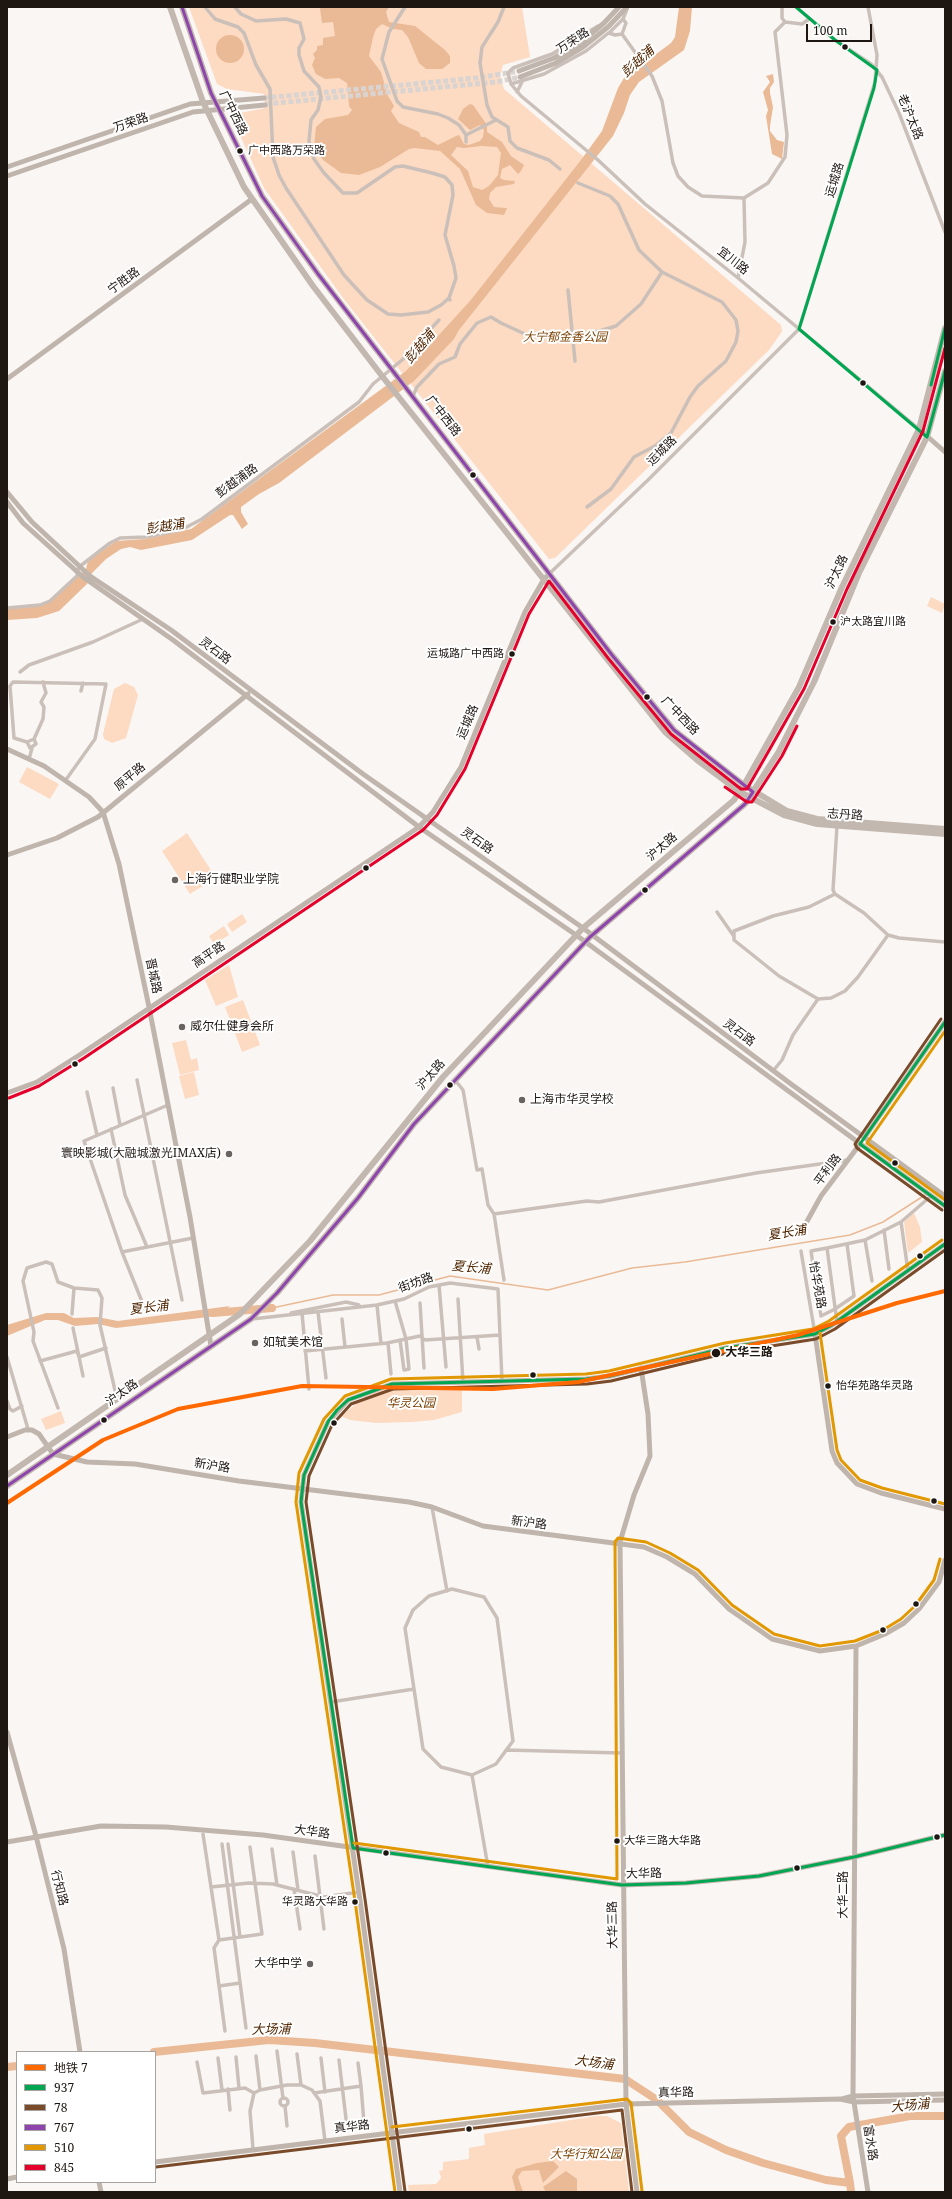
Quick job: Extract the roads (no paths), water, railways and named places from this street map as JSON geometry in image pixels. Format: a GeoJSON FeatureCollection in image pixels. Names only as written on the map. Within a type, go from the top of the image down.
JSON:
{"type":"FeatureCollection","features":[{"type":"Feature","properties":{"kind":"main road","name":"广中西路"},"geometry":{"type":"LineString","coordinates":[[170,7],[203,102],[232,164],[252,199],[313,286],[382,376],[665,732],[697,760],[749,798]]}},
{"type":"Feature","properties":{"kind":"main road","name":"广中西路"},"geometry":{"type":"LineString","coordinates":[[182,7],[218,109],[262,196],[318,274],[469,467],[612,655],[674,730],[753,792]]}},
{"type":"Feature","properties":{"kind":"main road","name":"沪太路"},"geometry":{"type":"LineString","coordinates":[[7,1475],[240,1314],[258,1297],[310,1241],[443,1077],[576,935],[734,800],[740,792],[799,687],[842,587],[919,429],[945,328]]}},
{"type":"Feature","properties":{"kind":"main road","name":"沪太路"},"geometry":{"type":"LineString","coordinates":[[7,1486],[251,1319],[270,1300],[358,1198],[414,1124],[454,1079],[584,942],[646,890],[749,798],[778,753],[814,682],[859,573],[927,436],[945,371]]}},
{"type":"Feature","properties":{"kind":"main road"},"geometry":{"type":"LineString","coordinates":[[460,473],[469,467]]}},
{"type":"Feature","properties":{"kind":"main road","name":"志丹路"},"geometry":{"type":"LineString","coordinates":[[753,792],[787,811],[817,819],[945,828]]}},
{"type":"Feature","properties":{"kind":"main road","name":"志丹路"},"geometry":{"type":"LineString","coordinates":[[749,798],[784,815],[817,824],[945,834]]}},
{"type":"Feature","properties":{"kind":"street"},"geometry":{"type":"LineString","coordinates":[[205,7],[215,19],[238,27],[244,33],[256,65],[270,90],[273,157],[279,175],[286,188],[344,275],[377,309],[388,314],[401,315],[428,312],[449,299],[456,278],[445,235],[453,195],[452,184],[445,177],[404,166],[395,166],[357,193],[343,193],[324,174],[314,159],[311,150],[309,141],[311,120],[318,110],[321,97],[319,87],[304,71],[299,55],[299,48],[304,39],[300,23],[286,19],[256,21],[241,14],[235,7]]}},
{"type":"Feature","properties":{"kind":"street"},"geometry":{"type":"LineString","coordinates":[[405,7],[389,32],[382,59],[397,101],[403,107],[438,114],[448,118],[459,125],[466,135],[466,142]]}},
{"type":"Feature","properties":{"kind":"street"},"geometry":{"type":"LineString","coordinates":[[504,7],[498,22],[482,47],[480,63],[487,105],[492,117],[508,127],[510,141],[517,148],[549,160],[560,169]]}},
{"type":"Feature","properties":{"kind":"street","name":"万荣路"},"geometry":{"type":"LineString","coordinates":[[520,77],[540,64],[568,51],[604,23],[619,7]]}},
{"type":"Feature","properties":{"kind":"street","name":"万荣路"},"geometry":{"type":"LineString","coordinates":[[520,77],[549,66],[577,52],[596,38],[628,7]]}},
{"type":"Feature","properties":{"kind":"street"},"geometry":{"type":"LineString","coordinates":[[604,23],[552,54],[513,68],[508,73],[511,84],[520,77],[544,74],[572,60],[609,33],[623,19],[628,7]]}},
{"type":"Feature","properties":{"kind":"street"},"geometry":{"type":"LineString","coordinates":[[782,7],[782,18],[785,22]]}},
{"type":"Feature","properties":{"kind":"street"},"geometry":{"type":"LineString","coordinates":[[796,7],[809,19],[877,70]]}},
{"type":"Feature","properties":{"kind":"street","name":"老沪太路"},"geometry":{"type":"LineString","coordinates":[[868,7],[877,56],[877,70],[891,95],[945,232]]}},
{"type":"Feature","properties":{"kind":"street"},"geometry":{"type":"LineString","coordinates":[[622,34],[626,23],[623,19]]}},
{"type":"Feature","properties":{"kind":"street"},"geometry":{"type":"LineString","coordinates":[[622,34],[652,76],[662,101],[673,163],[678,176],[688,187],[702,196],[744,198],[768,183],[786,157],[786,135],[774,32],[785,22],[802,24],[809,19]]}},
{"type":"Feature","properties":{"kind":"street"},"geometry":{"type":"LineString","coordinates":[[609,33],[615,35],[622,34]]}},
{"type":"Feature","properties":{"kind":"street","name":"运城路"},"geometry":{"type":"LineString","coordinates":[[419,827],[427,819],[461,766],[525,612],[544,579],[653,475],[799,329],[874,88],[877,70]]}},
{"type":"Feature","properties":{"kind":"street"},"geometry":{"type":"LineString","coordinates":[[517,92],[520,77]]}},
{"type":"Feature","properties":{"kind":"street","name":"宜川路"},"geometry":{"type":"LineString","coordinates":[[511,84],[517,92],[598,160],[645,204],[738,278],[945,452]]}},
{"type":"Feature","properties":{"kind":"street","name":"万荣路"},"geometry":{"type":"LineString","coordinates":[[7,167],[190,104],[264,98]]}},
{"type":"Feature","properties":{"kind":"street","name":"万荣路"},"geometry":{"type":"LineString","coordinates":[[7,176],[193,112],[207,109],[265,105]]}},
{"type":"Feature","properties":{"kind":"street"},"geometry":{"type":"LineString","coordinates":[[466,135],[496,120]]}},
{"type":"Feature","properties":{"kind":"street"},"geometry":{"type":"LineString","coordinates":[[578,183],[610,196],[618,204],[639,250],[662,272],[722,302],[736,320],[738,331],[736,342],[726,361],[698,386],[690,397],[671,433],[655,446],[634,457],[611,489],[587,507]]}},
{"type":"Feature","properties":{"kind":"street"},"geometry":{"type":"LineString","coordinates":[[738,278],[745,242],[744,198]]}},
{"type":"Feature","properties":{"kind":"street","name":"宁胜路"},"geometry":{"type":"LineString","coordinates":[[7,379],[252,199]]}},
{"type":"Feature","properties":{"kind":"street"},"geometry":{"type":"LineString","coordinates":[[412,394],[416,387],[439,364],[455,357],[460,344],[477,323],[491,317],[500,323],[527,335],[573,339],[616,326],[641,304],[662,272]]}},
{"type":"Feature","properties":{"kind":"street"},"geometry":{"type":"LineString","coordinates":[[568,290],[576,361]]}},
{"type":"Feature","properties":{"kind":"street","name":"彭越浦路"},"geometry":{"type":"LineString","coordinates":[[7,608],[40,605],[50,601],[79,571],[110,543],[120,538],[146,537],[189,527],[359,402],[367,390],[382,376],[393,369],[439,320]]}},
{"type":"Feature","properties":{"kind":"street","name":"灵石路"},"geometry":{"type":"LineString","coordinates":[[7,492],[32,522],[79,571]]}},
{"type":"Feature","properties":{"kind":"street","name":"灵石路"},"geometry":{"type":"LineString","coordinates":[[7,502],[23,523],[79,571],[246,695],[419,827],[576,935],[945,1206]]}},
{"type":"Feature","properties":{"kind":"street","name":"灵石路"},"geometry":{"type":"LineString","coordinates":[[94,582],[171,630],[363,774],[583,928],[864,1138],[945,1196]]}},
{"type":"Feature","properties":{"kind":"street"},"geometry":{"type":"LineString","coordinates":[[20,672],[35,662],[93,642],[143,619]]}},
{"type":"Feature","properties":{"kind":"street"},"geometry":{"type":"LineString","coordinates":[[34,739],[27,742],[14,738],[10,686],[13,682],[106,684],[95,739],[85,750],[66,781]]}},
{"type":"Feature","properties":{"kind":"street"},"geometry":{"type":"LineString","coordinates":[[29,759],[32,748],[36,744],[34,739],[43,719],[44,708],[41,702],[46,693],[43,682]]}},
{"type":"Feature","properties":{"kind":"street"},"geometry":{"type":"LineString","coordinates":[[81,691],[83,683]]}},
{"type":"Feature","properties":{"kind":"street","name":"原平路"},"geometry":{"type":"LineString","coordinates":[[7,855],[57,838],[103,812],[252,691]]}},
{"type":"Feature","properties":{"kind":"street"},"geometry":{"type":"LineString","coordinates":[[27,742],[27,746],[32,748]]}},
{"type":"Feature","properties":{"kind":"street","name":"晋城路"},"geometry":{"type":"LineString","coordinates":[[7,749],[44,766],[89,797],[103,812],[119,864],[149,1007],[194,1238],[210,1336]]}},
{"type":"Feature","properties":{"kind":"street"},"geometry":{"type":"LineString","coordinates":[[837,826],[833,890],[836,894],[864,913],[888,935],[899,938],[945,942]]}},
{"type":"Feature","properties":{"kind":"street","name":"高平路"},"geometry":{"type":"LineString","coordinates":[[7,1093],[37,1082],[419,827]]}},
{"type":"Feature","properties":{"kind":"street"},"geometry":{"type":"LineString","coordinates":[[733,935],[734,931],[741,928],[773,916],[809,907],[836,894]]}},
{"type":"Feature","properties":{"kind":"street"},"geometry":{"type":"LineString","coordinates":[[717,912],[733,935],[734,940],[761,964],[818,999],[831,998],[845,991],[867,966],[888,935]]}},
{"type":"Feature","properties":{"kind":"street"},"geometry":{"type":"LineString","coordinates":[[774,1071],[782,1060],[793,1035],[818,999]]}},
{"type":"Feature","properties":{"kind":"street","name":"平利路"},"geometry":{"type":"LineString","coordinates":[[800,1234],[818,1200],[860,1144],[945,1022]]}},
{"type":"Feature","properties":{"kind":"street"},"geometry":{"type":"LineString","coordinates":[[454,1079],[463,1090],[477,1170],[482,1169],[488,1205],[494,1214],[504,1280]]}},
{"type":"Feature","properties":{"kind":"street"},"geometry":{"type":"LineString","coordinates":[[137,1080],[182,1300]]}},
{"type":"Feature","properties":{"kind":"street"},"geometry":{"type":"LineString","coordinates":[[113,1088],[120,1125]]}},
{"type":"Feature","properties":{"kind":"street"},"geometry":{"type":"LineString","coordinates":[[87,1092],[98,1135]]}},
{"type":"Feature","properties":{"kind":"street"},"geometry":{"type":"LineString","coordinates":[[145,1309],[122,1252],[84,1141],[168,1105]]}},
{"type":"Feature","properties":{"kind":"street"},"geometry":{"type":"LineString","coordinates":[[111,1129],[125,1195],[147,1247]]}},
{"type":"Feature","properties":{"kind":"street"},"geometry":{"type":"LineString","coordinates":[[494,1214],[587,1201],[599,1202],[756,1173],[848,1160]]}},
{"type":"Feature","properties":{"kind":"street"},"geometry":{"type":"LineString","coordinates":[[847,1244],[854,1296],[835,1309],[821,1316],[811,1251],[865,1240],[901,1222],[931,1196]]}},
{"type":"Feature","properties":{"kind":"street"},"geometry":{"type":"LineString","coordinates":[[901,1222],[908,1271]]}},
{"type":"Feature","properties":{"kind":"street"},"geometry":{"type":"LineString","coordinates":[[884,1230],[889,1269]]}},
{"type":"Feature","properties":{"kind":"street"},"geometry":{"type":"LineString","coordinates":[[122,1252],[194,1238]]}},
{"type":"Feature","properties":{"kind":"street"},"geometry":{"type":"LineString","coordinates":[[865,1240],[872,1282]]}},
{"type":"Feature","properties":{"kind":"street"},"geometry":{"type":"LineString","coordinates":[[400,2192],[380,2034],[301,1502],[301,1488],[304,1475],[328,1422],[348,1400],[392,1384],[586,1379],[610,1376],[726,1348],[815,1334],[837,1322],[945,1244]]}},
{"type":"Feature","properties":{"kind":"street"},"geometry":{"type":"LineString","coordinates":[[827,1248],[837,1322]]}},
{"type":"Feature","properties":{"kind":"street","name":"怡华苑路"},"geometry":{"type":"LineString","coordinates":[[801,1251],[832,1451],[836,1463],[848,1478],[857,1484],[881,1493],[945,1509]]}},
{"type":"Feature","properties":{"kind":"street"},"geometry":{"type":"LineString","coordinates":[[58,1408],[33,1341],[33,1326],[23,1281],[27,1268],[46,1262],[52,1264],[58,1282],[74,1288],[98,1290],[102,1298],[100,1325],[117,1400]]}},
{"type":"Feature","properties":{"kind":"street","name":"街坊路"},"geometry":{"type":"LineString","coordinates":[[251,1319],[377,1305],[395,1301],[439,1285],[450,1283],[498,1289],[502,1381]]}},
{"type":"Feature","properties":{"kind":"street"},"geometry":{"type":"LineString","coordinates":[[439,1285],[446,1367]]}},
{"type":"Feature","properties":{"kind":"street"},"geometry":{"type":"LineString","coordinates":[[72,1314],[74,1288]]}},
{"type":"Feature","properties":{"kind":"street"},"geometry":{"type":"LineString","coordinates":[[458,1299],[463,1382]]}},
{"type":"Feature","properties":{"kind":"street"},"geometry":{"type":"LineString","coordinates":[[395,1301],[406,1339],[409,1369],[404,1370],[400,1340]]}},
{"type":"Feature","properties":{"kind":"street"},"geometry":{"type":"LineString","coordinates":[[288,1314],[296,1311],[339,1303],[353,1303],[360,1306]]}},
{"type":"Feature","properties":{"kind":"street"},"geometry":{"type":"LineString","coordinates":[[420,1303],[424,1368]]}},
{"type":"Feature","properties":{"kind":"street"},"geometry":{"type":"LineString","coordinates":[[377,1305],[380,1344]]}},
{"type":"Feature","properties":{"kind":"street"},"geometry":{"type":"LineString","coordinates":[[318,1312],[326,1378]]}},
{"type":"Feature","properties":{"kind":"street"},"geometry":{"type":"LineString","coordinates":[[302,1313],[309,1389]]}},
{"type":"Feature","properties":{"kind":"street"},"geometry":{"type":"LineString","coordinates":[[342,1319],[345,1347]]}},
{"type":"Feature","properties":{"kind":"street"},"geometry":{"type":"LineString","coordinates":[[73,1328],[77,1351],[84,1376]]}},
{"type":"Feature","properties":{"kind":"street"},"geometry":{"type":"LineString","coordinates":[[305,1350],[380,1344],[420,1336],[425,1340],[500,1335]]}},
{"type":"Feature","properties":{"kind":"street"},"geometry":{"type":"LineString","coordinates":[[210,1336],[211,1346]]}},
{"type":"Feature","properties":{"kind":"street"},"geometry":{"type":"LineString","coordinates":[[477,1337],[479,1349]]}},
{"type":"Feature","properties":{"kind":"street"},"geometry":{"type":"LineString","coordinates":[[388,1343],[391,1374]]}},
{"type":"Feature","properties":{"kind":"street"},"geometry":{"type":"LineString","coordinates":[[79,1357],[106,1348]]}},
{"type":"Feature","properties":{"kind":"street"},"geometry":{"type":"LineString","coordinates":[[40,1361],[77,1351]]}},
{"type":"Feature","properties":{"kind":"street"},"geometry":{"type":"LineString","coordinates":[[7,1357],[28,1429]]}},
{"type":"Feature","properties":{"kind":"street","name":"大华三路"},"geometry":{"type":"LineString","coordinates":[[637,2192],[626,2104],[622,1885],[620,1542],[634,1495],[650,1456],[648,1414],[641,1368]]}},
{"type":"Feature","properties":{"kind":"street"},"geometry":{"type":"LineString","coordinates":[[7,1402],[10,1409],[14,1411],[22,1406]]}},
{"type":"Feature","properties":{"kind":"street"},"geometry":{"type":"LineString","coordinates":[[7,1437],[28,1429],[39,1434],[53,1454]]}},
{"type":"Feature","properties":{"kind":"street","name":"新沪路"},"geometry":{"type":"LineString","coordinates":[[53,1454],[87,1462],[135,1464],[239,1481],[409,1502],[432,1507],[483,1526],[519,1532],[620,1542],[644,1547],[667,1557],[695,1574],[729,1609],[772,1639],[820,1651],[856,1646],[885,1634],[904,1623],[919,1609],[939,1582],[945,1560]]}},
{"type":"Feature","properties":{"kind":"street"},"geometry":{"type":"LineString","coordinates":[[432,1507],[447,1591]]}},
{"type":"Feature","properties":{"kind":"street"},"geometry":{"type":"LineString","coordinates":[[452,1589],[484,1597],[497,1618],[513,1741],[496,1764],[472,1775],[441,1766],[423,1749],[414,1689],[405,1628],[413,1610],[429,1596],[452,1589]]}},
{"type":"Feature","properties":{"kind":"street","name":"大华二路"},"geometry":{"type":"LineString","coordinates":[[853,2099],[856,1646]]}},
{"type":"Feature","properties":{"kind":"street"},"geometry":{"type":"LineString","coordinates":[[331,1702],[414,1689]]}},
{"type":"Feature","properties":{"kind":"street","name":"行知路"},"geometry":{"type":"LineString","coordinates":[[7,1732],[36,1836],[64,1949],[80,2051]]}},
{"type":"Feature","properties":{"kind":"street"},"geometry":{"type":"LineString","coordinates":[[506,1750],[621,1753]]}},
{"type":"Feature","properties":{"kind":"street"},"geometry":{"type":"LineString","coordinates":[[472,1775],[488,1867]]}},
{"type":"Feature","properties":{"kind":"street","name":"大华路"},"geometry":{"type":"LineString","coordinates":[[7,1842],[102,1826],[136,1825],[263,1835],[622,1885],[686,1883],[759,1876],[854,1857],[945,1835]]}},
{"type":"Feature","properties":{"kind":"street"},"geometry":{"type":"LineString","coordinates":[[203,1834],[219,1940],[214,1948],[225,2031]]}},
{"type":"Feature","properties":{"kind":"street"},"geometry":{"type":"LineString","coordinates":[[222,1844],[246,2028]]}},
{"type":"Feature","properties":{"kind":"street"},"geometry":{"type":"LineString","coordinates":[[228,1844],[240,1937]]}},
{"type":"Feature","properties":{"kind":"street"},"geometry":{"type":"LineString","coordinates":[[219,1940],[262,1934],[250,1847]]}},
{"type":"Feature","properties":{"kind":"street"},"geometry":{"type":"LineString","coordinates":[[272,1850],[276,1885]]}},
{"type":"Feature","properties":{"kind":"street"},"geometry":{"type":"LineString","coordinates":[[293,1852],[300,1929]]}},
{"type":"Feature","properties":{"kind":"street"},"geometry":{"type":"LineString","coordinates":[[315,1856],[324,1929]]}},
{"type":"Feature","properties":{"kind":"street"},"geometry":{"type":"LineString","coordinates":[[211,1887],[255,1883],[276,1885],[320,1895],[359,1892]]}},
{"type":"Feature","properties":{"kind":"street"},"geometry":{"type":"LineString","coordinates":[[219,1986],[240,1983]]}},
{"type":"Feature","properties":{"kind":"street"},"geometry":{"type":"LineString","coordinates":[[277,2051],[283,2098],[288,2102],[285,2106],[287,2126]]}},
{"type":"Feature","properties":{"kind":"street"},"geometry":{"type":"LineString","coordinates":[[297,2054],[301,2086]]}},
{"type":"Feature","properties":{"kind":"street"},"geometry":{"type":"LineString","coordinates":[[256,2056],[260,2090]]}},
{"type":"Feature","properties":{"kind":"street"},"geometry":{"type":"LineString","coordinates":[[236,2057],[239,2088]]}},
{"type":"Feature","properties":{"kind":"street"},"geometry":{"type":"LineString","coordinates":[[218,2058],[222,2090]]}},
{"type":"Feature","properties":{"kind":"street"},"geometry":{"type":"LineString","coordinates":[[321,2058],[325,2092]]}},
{"type":"Feature","properties":{"kind":"street"},"geometry":{"type":"LineString","coordinates":[[339,2060],[347,2127]]}},
{"type":"Feature","properties":{"kind":"street"},"geometry":{"type":"LineString","coordinates":[[198,2062],[203,2093],[245,2088],[254,2093]]}},
{"type":"Feature","properties":{"kind":"street"},"geometry":{"type":"LineString","coordinates":[[358,2063],[364,2123]]}},
{"type":"Feature","properties":{"kind":"street"},"geometry":{"type":"LineString","coordinates":[[254,2093],[260,2090],[282,2086],[301,2086],[314,2093],[320,2101],[325,2141]]}},
{"type":"Feature","properties":{"kind":"street"},"geometry":{"type":"LineString","coordinates":[[314,2093],[361,2086]]}},
{"type":"Feature","properties":{"kind":"street"},"geometry":{"type":"LineString","coordinates":[[228,2089],[230,2110]]}},
{"type":"Feature","properties":{"kind":"street"},"geometry":{"type":"LineString","coordinates":[[253,2149],[250,2111],[254,2093]]}},
{"type":"Feature","properties":{"kind":"street","name":"真华路"},"geometry":{"type":"LineString","coordinates":[[853,2099],[945,2094]]}},
{"type":"Feature","properties":{"kind":"street","name":"真华路"},"geometry":{"type":"LineString","coordinates":[[156,2162],[626,2104],[840,2099],[945,2100]]}},
{"type":"Feature","properties":{"kind":"street","name":"富水路"},"geometry":{"type":"LineString","coordinates":[[853,2099],[868,2192]]}},
{"type":"Feature","properties":{"kind":"waterway","name":"夏长浦"},"geometry":{"type":"LineString","coordinates":[[272,1308],[333,1295],[379,1295],[450,1276],[548,1290],[632,1268],[685,1262],[850,1235],[883,1222],[925,1195]]}},
{"type":"Feature","properties":{"kind":"waterway","name":"夏长浦"},"geometry":{"type":"LineString","coordinates":[[213,1313],[272,1308]]}},
{"type":"Feature","properties":{"kind":"waterway","name":"大场浦"},"geometry":{"type":"LineString","coordinates":[[156,2052],[269,2040],[315,2043],[625,2079],[657,2100],[689,2132],[726,2150],[763,2163],[826,2180],[850,2183],[841,2136],[849,2127],[910,2116],[945,2116]]}},
{"type":"Feature","properties":{"kind":"waterway","name":"大场浦"},"geometry":{"type":"LineString","coordinates":[[7,2067],[16,2066]]}},
{"type":"Feature","properties":{"kind":"waterway"},"geometry":{"type":"LineString","coordinates":[[850,2183],[851,2192]]}},
{"type":"Feature","properties":{"kind":"tunnel"},"geometry":{"type":"LineString","coordinates":[[264,98],[477,78],[519,71]]}},
{"type":"Feature","properties":{"kind":"tunnel"},"geometry":{"type":"LineString","coordinates":[[266,104],[496,82],[520,77]]}},
{"type":"Feature","properties":{"kind":"metro line","name":"7"},"geometry":{"type":"LineString","coordinates":[[7,1503],[103,1440],[178,1409],[302,1386],[493,1389],[578,1382],[798,1335],[897,1303],[945,1291]]}},
{"type":"Feature","properties":{"kind":"place","name":"广中西路万荣路"},"geometry":{"type":"Point","coordinates":[240,151]}},
{"type":"Feature","properties":{"kind":"place","name":"沪太路宜川路"},"geometry":{"type":"Point","coordinates":[833,622]}},
{"type":"Feature","properties":{"kind":"place","name":"运城路广中西路"},"geometry":{"type":"Point","coordinates":[512,654]}},
{"type":"Feature","properties":{"kind":"place","name":"上海行健职业学院"},"geometry":{"type":"Point","coordinates":[175,880]}},
{"type":"Feature","properties":{"kind":"place","name":"威尔仕健身会所"},"geometry":{"type":"Point","coordinates":[182,1027]}},
{"type":"Feature","properties":{"kind":"place","name":"上海市华灵学校"},"geometry":{"type":"Point","coordinates":[522,1100]}},
{"type":"Feature","properties":{"kind":"place","name":"寰映影城(大融城激光IMAX店)"},"geometry":{"type":"Point","coordinates":[229,1154]}},
{"type":"Feature","properties":{"kind":"place","name":"如轼美术馆"},"geometry":{"type":"Point","coordinates":[255,1343]}},
{"type":"Feature","properties":{"kind":"place","name":"大华三路"},"geometry":{"type":"Point","coordinates":[716,1353]}},
{"type":"Feature","properties":{"kind":"place","name":"怡华苑路华灵路"},"geometry":{"type":"Point","coordinates":[828,1386]}},
{"type":"Feature","properties":{"kind":"place","name":"大华三路大华路"},"geometry":{"type":"Point","coordinates":[617,1841]}},
{"type":"Feature","properties":{"kind":"place","name":"华灵路大华路"},"geometry":{"type":"Point","coordinates":[355,1902]}},
{"type":"Feature","properties":{"kind":"place","name":"大华中学"},"geometry":{"type":"Point","coordinates":[310,1964]}},
{"type":"Feature","properties":{"kind":"water label","name":"彭越浦"},"geometry":{"type":"Point","coordinates":[638,62]}},
{"type":"Feature","properties":{"kind":"water label","name":"彭越浦"},"geometry":{"type":"Point","coordinates":[420,347]}},
{"type":"Feature","properties":{"kind":"water label","name":"彭越浦"},"geometry":{"type":"Point","coordinates":[165,527]}},
{"type":"Feature","properties":{"kind":"park label","name":"大宁郁金香公园"},"geometry":{"type":"Point","coordinates":[565,338]}},
{"type":"Feature","properties":{"kind":"park label","name":"华灵公园"},"geometry":{"type":"Point","coordinates":[411,1404]}},
{"type":"Feature","properties":{"kind":"park label","name":"大华行知公园"},"geometry":{"type":"Point","coordinates":[586,2155]}}]}
